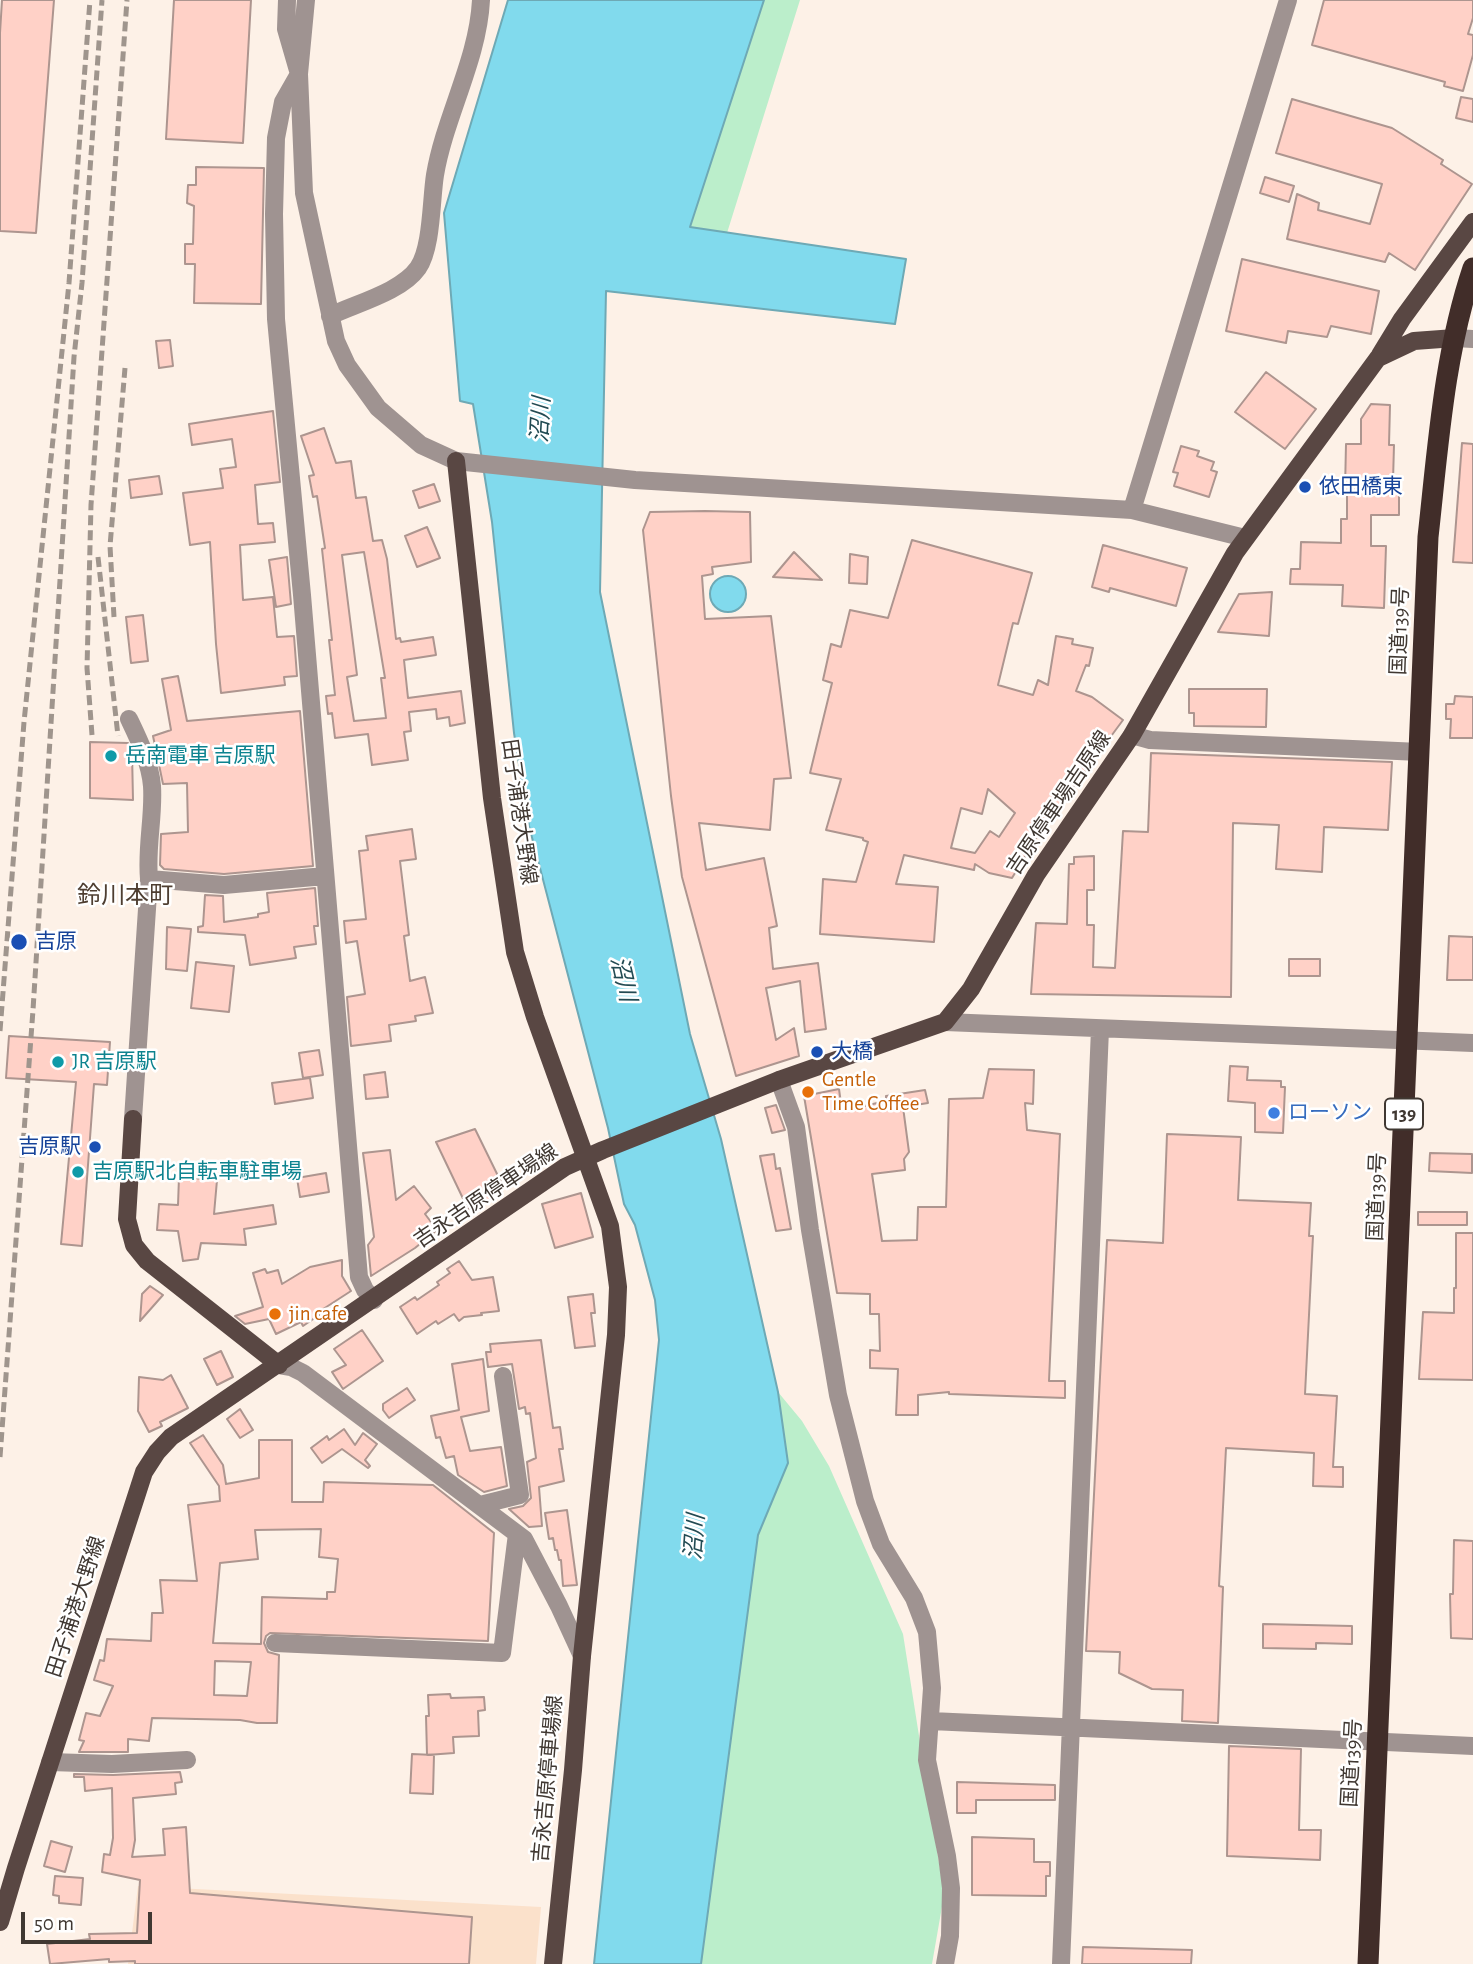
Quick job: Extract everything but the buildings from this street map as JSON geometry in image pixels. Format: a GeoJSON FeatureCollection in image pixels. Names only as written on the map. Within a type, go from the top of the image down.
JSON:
{"type":"FeatureCollection","features":[{"type":"Feature","properties":{"kind":"highway","name":"国道139号"},"geometry":{"type":"LineString","coordinates":[[1368,1964],[1429,537],[1441,416],[1464,338],[1473,268]]}},
{"type":"Feature","properties":{"kind":"main road"},"geometry":{"type":"LineString","coordinates":[[1378,358],[1402,319],[1473,222]]}},
{"type":"Feature","properties":{"kind":"main road","name":"吉原停車場吉原線"},"geometry":{"type":"LineString","coordinates":[[945,1022],[971,989],[1036,875],[1132,735],[1245,538],[1378,358],[1413,341],[1464,338]]}},
{"type":"Feature","properties":{"kind":"main road","name":"田子浦港大野線"},"geometry":{"type":"LineString","coordinates":[[456,461],[492,798],[515,952],[535,1017],[595,1154]]}},
{"type":"Feature","properties":{"kind":"main road"},"geometry":{"type":"LineString","coordinates":[[595,1154],[779,1080],[945,1022]]}},
{"type":"Feature","properties":{"kind":"main road"},"geometry":{"type":"LineString","coordinates":[[133,1119],[127,1219],[134,1245],[148,1261],[279,1365]]}},
{"type":"Feature","properties":{"kind":"main road","name":"吉永吉原停車場線"},"geometry":{"type":"LineString","coordinates":[[279,1365],[548,1178],[595,1154],[610,1226],[618,1287],[616,1335],[582,1656],[554,1964]]}},
{"type":"Feature","properties":{"kind":"main road","name":"田子浦港大野線"},"geometry":{"type":"LineString","coordinates":[[0,1922],[144,1472],[171,1437],[279,1365]]}},
{"type":"Feature","properties":{"kind":"street"},"geometry":{"type":"LineString","coordinates":[[287,0],[286,29],[299,74],[283,102],[276,138],[276,319],[359,1277],[374,1300]]}},
{"type":"Feature","properties":{"kind":"street"},"geometry":{"type":"LineString","coordinates":[[306,0],[299,74],[304,193],[336,341],[347,365],[378,408],[421,444],[456,461],[635,480],[1132,510],[1245,538]]}},
{"type":"Feature","properties":{"kind":"street"},"geometry":{"type":"LineString","coordinates":[[330,316],[407,281],[420,266],[428,243],[430,201],[437,163],[476,34],[481,0]]}},
{"type":"Feature","properties":{"kind":"street"},"geometry":{"type":"LineString","coordinates":[[1132,510],[1288,0]]}},
{"type":"Feature","properties":{"kind":"street"},"geometry":{"type":"LineString","coordinates":[[130,719],[141,744],[152,785],[147,860],[149,878],[133,1119]]}},
{"type":"Feature","properties":{"kind":"street"},"geometry":{"type":"LineString","coordinates":[[1132,735],[1150,740],[1420,752]]}},
{"type":"Feature","properties":{"kind":"street"},"geometry":{"type":"LineString","coordinates":[[149,878],[224,885],[325,876]]}},
{"type":"Feature","properties":{"kind":"street"},"geometry":{"type":"LineString","coordinates":[[945,1022],[1473,1043]]}},
{"type":"Feature","properties":{"kind":"street"},"geometry":{"type":"LineString","coordinates":[[1061,1964],[1100,1029]]}},
{"type":"Feature","properties":{"kind":"street"},"geometry":{"type":"LineString","coordinates":[[779,1080],[796,1127],[810,1230],[838,1395],[865,1501],[881,1544],[914,1598],[927,1632],[932,1688],[928,1760],[951,1888],[950,1936],[945,1964]]}},
{"type":"Feature","properties":{"kind":"street"},"geometry":{"type":"LineString","coordinates":[[279,1365],[303,1373],[524,1539],[582,1656]]}},
{"type":"Feature","properties":{"kind":"street"},"geometry":{"type":"LineString","coordinates":[[480,1505],[520,1495],[503,1376]]}},
{"type":"Feature","properties":{"kind":"street"},"geometry":{"type":"LineString","coordinates":[[275,1643],[502,1653],[517,1534]]}},
{"type":"Feature","properties":{"kind":"street"},"geometry":{"type":"LineString","coordinates":[[931,1721],[1473,1746]]}},
{"type":"Feature","properties":{"kind":"street"},"geometry":{"type":"LineString","coordinates":[[50,1762],[112,1764],[187,1760]]}},
{"type":"Feature","properties":{"kind":"shaded area"},"geometry":{"type":"Polygon","coordinates":[[[138,1886],[541,1907],[536,1964],[128,1964],[138,1886]]]}},
{"type":"Feature","properties":{"kind":"green space"},"geometry":{"type":"Polygon","coordinates":[[[764,0],[800,0],[727,233],[690,228],[764,0]]]}},
{"type":"Feature","properties":{"kind":"green space"},"geometry":{"type":"Polygon","coordinates":[[[778,1392],[802,1421],[829,1466],[903,1634],[944,1895],[932,1964],[701,1964],[758,1535],[788,1463],[778,1392]]]}},
{"type":"Feature","properties":{"kind":"water","name":"沼川"},"geometry":{"type":"Polygon","coordinates":[[[508,0],[764,0],[690,227],[906,259],[895,324],[606,291],[600,592],[690,1034],[721,1139],[778,1392],[788,1463],[758,1535],[701,1964],[594,1964],[659,1340],[655,1300],[635,1225],[624,1204],[608,1128],[529,826],[514,733],[492,522],[473,404],[460,401],[444,213],[508,0]]]}},
{"type":"Feature","properties":{"kind":"water"},"geometry":{"type":"Polygon","coordinates":[[[728,576],[741,581],[746,594],[741,607],[728,612],[715,607],[710,594],[715,581],[728,576]]]}},
{"type":"Feature","properties":{"kind":"railway"},"geometry":{"type":"LineString","coordinates":[[0,1031],[24,722],[69,283],[90,0]]}},
{"type":"Feature","properties":{"kind":"railway"},"geometry":{"type":"LineString","coordinates":[[0,1457],[33,1010],[74,357],[82,283],[102,0]]}},
{"type":"Feature","properties":{"kind":"railway"},"geometry":{"type":"LineString","coordinates":[[92,735],[87,668],[91,505],[127,0]]}},
{"type":"Feature","properties":{"kind":"railway"},"geometry":{"type":"LineString","coordinates":[[114,617],[110,546],[125,368]]}},
{"type":"Feature","properties":{"kind":"railway"},"geometry":{"type":"LineString","coordinates":[[98,557],[118,736]]}},
{"type":"Feature","properties":{"kind":"place","name":"依田橋東"},"geometry":{"type":"Point","coordinates":[1305,487]}},
{"type":"Feature","properties":{"kind":"place","name":"岳南電車 吉原駅"},"geometry":{"type":"Point","coordinates":[111,756]}},
{"type":"Feature","properties":{"kind":"place","name":"吉原"},"geometry":{"type":"Point","coordinates":[19,942]}},
{"type":"Feature","properties":{"kind":"place","name":"大橋"},"geometry":{"type":"Point","coordinates":[817,1052]}},
{"type":"Feature","properties":{"kind":"place","name":"JR 吉原駅"},"geometry":{"type":"Point","coordinates":[58,1062]}},
{"type":"Feature","properties":{"kind":"place","name":"Gentle Time Coffee"},"geometry":{"type":"Point","coordinates":[808,1092]}},
{"type":"Feature","properties":{"kind":"place","name":"ローソン"},"geometry":{"type":"Point","coordinates":[1274,1113]}},
{"type":"Feature","properties":{"kind":"place","name":"吉原駅"},"geometry":{"type":"Point","coordinates":[95,1147]}},
{"type":"Feature","properties":{"kind":"place","name":"吉原駅北自転車駐車場"},"geometry":{"type":"Point","coordinates":[78,1172]}},
{"type":"Feature","properties":{"kind":"place","name":"jin cafe"},"geometry":{"type":"Point","coordinates":[275,1314]}},
{"type":"Feature","properties":{"kind":"district","name":"鈴川本町"},"geometry":{"type":"Point","coordinates":[125,896]}}]}
